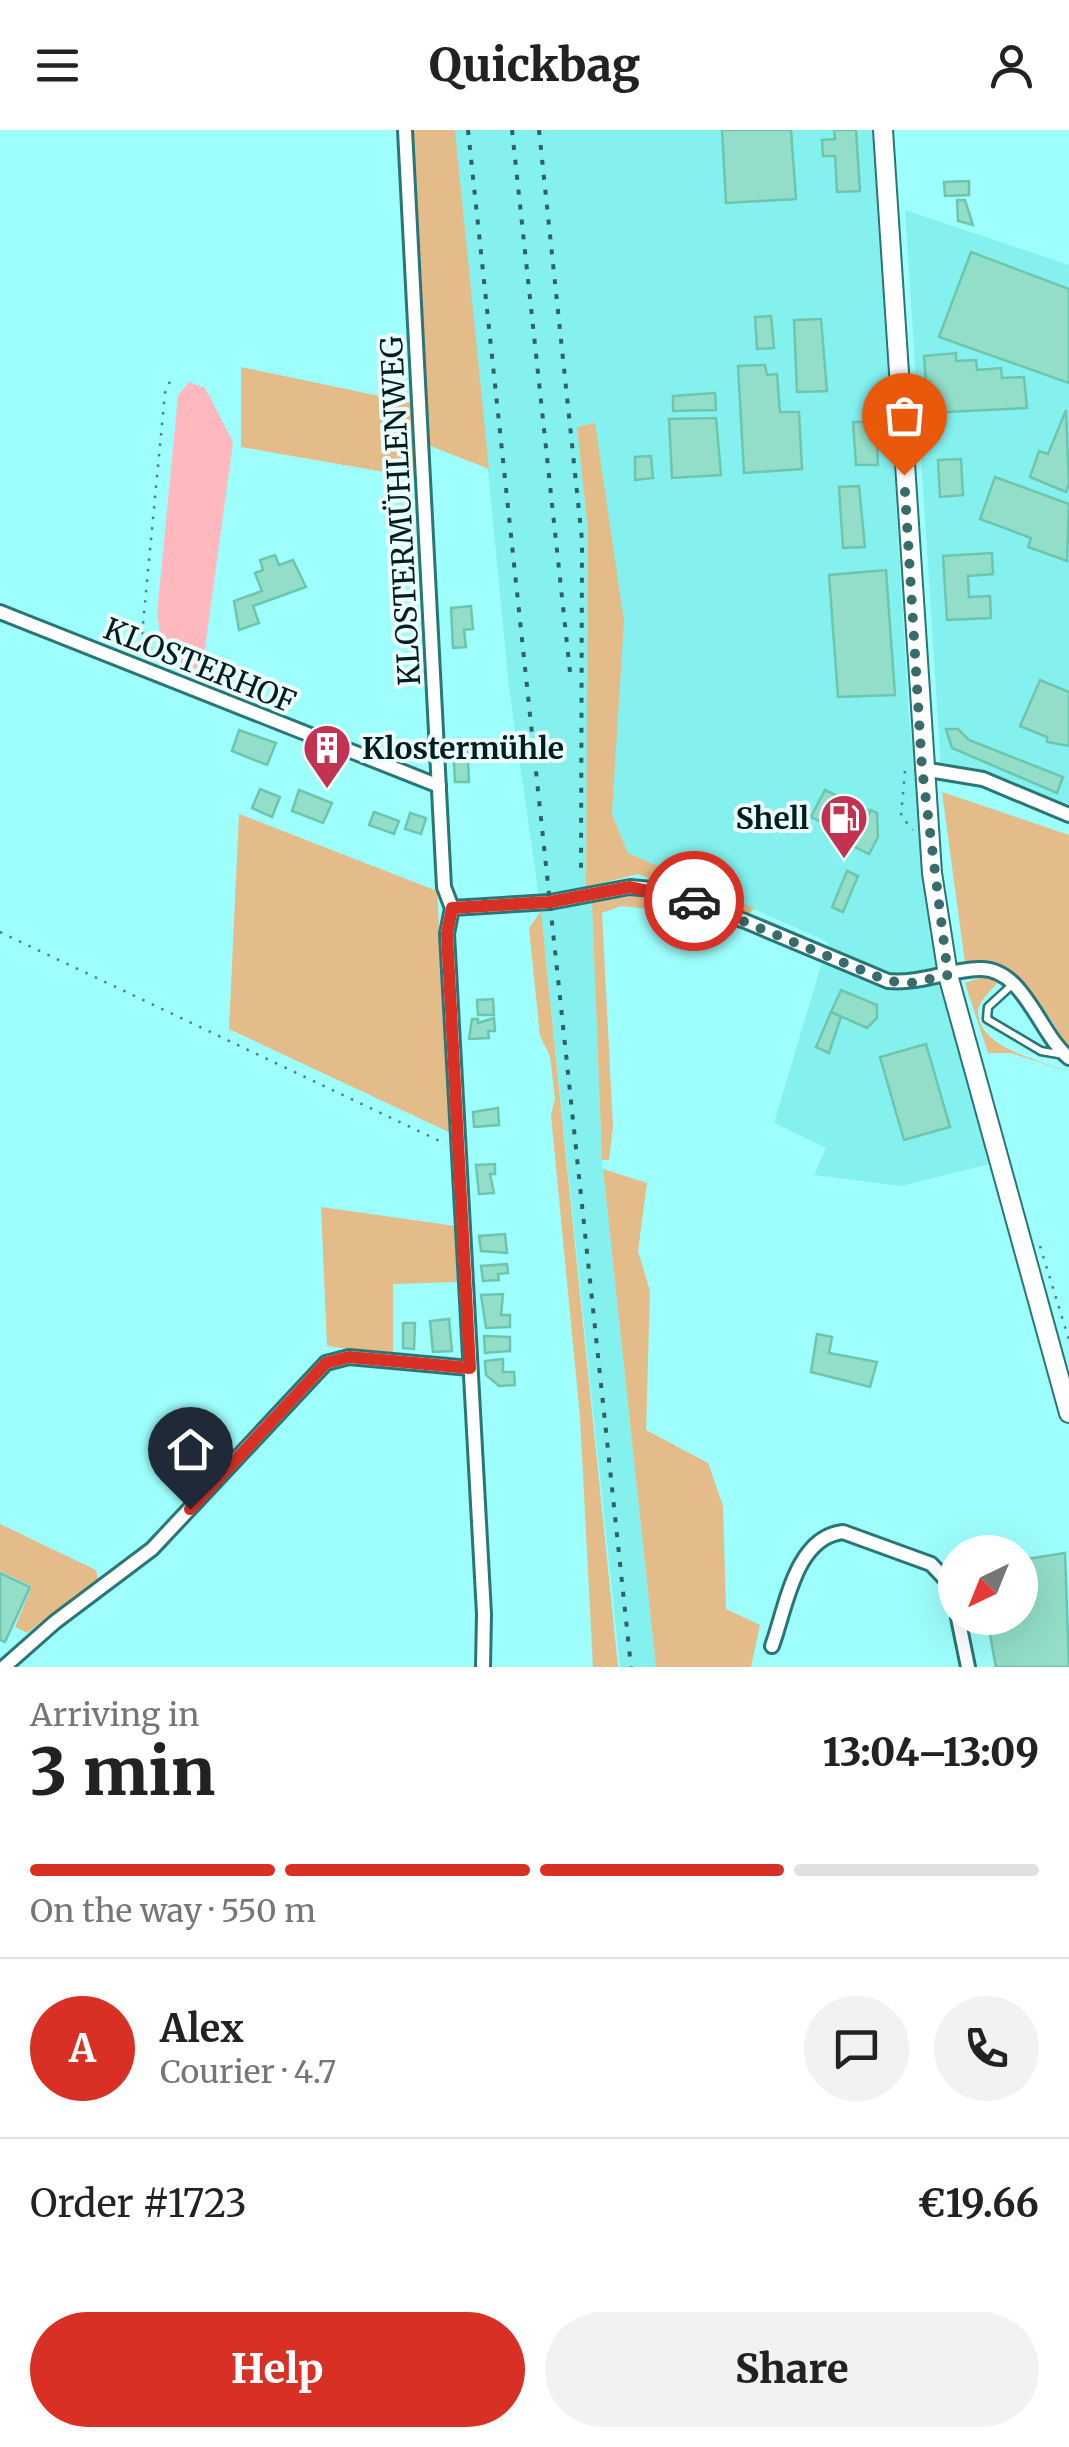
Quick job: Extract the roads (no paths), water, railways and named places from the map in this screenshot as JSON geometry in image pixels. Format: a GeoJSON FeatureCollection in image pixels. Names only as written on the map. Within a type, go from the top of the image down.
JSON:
{"type":"FeatureCollection","features":[{"type":"Feature","properties":{"kind":"main road"},"geometry":{"type":"LineString","coordinates":[[883,130],[914,770],[948,975],[1069,1413]]}},
{"type":"Feature","properties":{"kind":"street","name":"KLOSTERMÜHLENWEG"},"geometry":{"type":"LineString","coordinates":[[405,130],[444,887],[452,908],[447,934],[483,1667]]}},
{"type":"Feature","properties":{"kind":"street","name":"KLOSTERHOF"},"geometry":{"type":"LineString","coordinates":[[0,612],[439,786]]}},
{"type":"Feature","properties":{"kind":"street"},"geometry":{"type":"LineString","coordinates":[[914,770],[971,775],[1069,815]]}},
{"type":"Feature","properties":{"kind":"street"},"geometry":{"type":"LineString","coordinates":[[452,908],[550,902],[630,887],[652,889],[745,920],[888,981],[911,983],[994,970],[1014,983],[1066,1056]]}},
{"type":"Feature","properties":{"kind":"street"},"geometry":{"type":"LineString","coordinates":[[4,1667],[55,1622],[152,1549],[326,1363],[349,1357],[470,1368]]}},
{"type":"Feature","properties":{"kind":"street"},"geometry":{"type":"LineString","coordinates":[[772,1646],[807,1551],[828,1534],[843,1532],[931,1564],[938,1571]]}},
{"type":"Feature","properties":{"kind":"street"},"geometry":{"type":"LineString","coordinates":[[961,1635],[968,1667]]}},
{"type":"Feature","properties":{"kind":"lane"},"geometry":{"type":"LineString","coordinates":[[1014,983],[988,1007],[988,1018],[995,1027],[1041,1050],[1066,1056]]}},
{"type":"Feature","properties":{"kind":"railway"},"geometry":{"type":"LineString","coordinates":[[468,130],[631,1667]]}},
{"type":"Feature","properties":{"kind":"railway"},"geometry":{"type":"LineString","coordinates":[[512,130],[570,672]]}},
{"type":"Feature","properties":{"kind":"railway"},"geometry":{"type":"LineString","coordinates":[[539,130],[582,540],[581,869]]}},
{"type":"Feature","properties":{"kind":"place","name":"Klostermühle"},"geometry":{"type":"Point","coordinates":[327,790]}},
{"type":"Feature","properties":{"kind":"place","name":"Shell"},"geometry":{"type":"Point","coordinates":[844,860]}}]}
